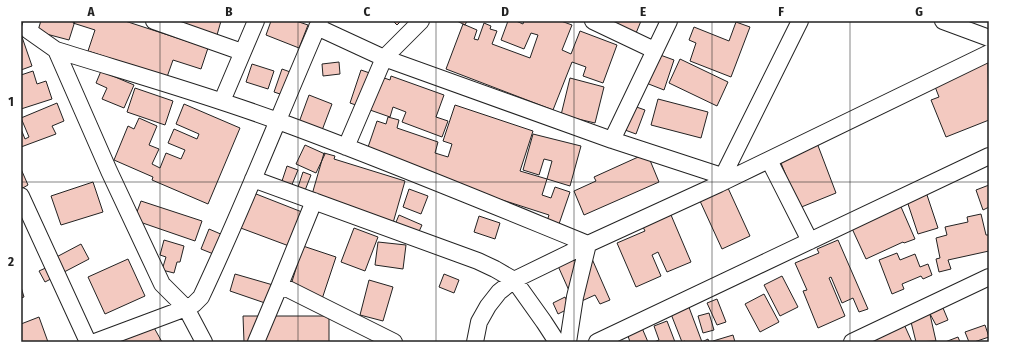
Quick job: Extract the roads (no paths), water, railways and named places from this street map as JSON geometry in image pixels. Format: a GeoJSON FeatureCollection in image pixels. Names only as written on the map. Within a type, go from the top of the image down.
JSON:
{"type":"FeatureCollection","features":[{"type":"Feature","properties":{"kind":"street"},"geometry":{"type":"LineString","coordinates":[[32,21],[29,31],[56,50],[222,101],[277,121],[588,244]]}},
{"type":"Feature","properties":{"kind":"street"},"geometry":{"type":"LineString","coordinates":[[154,21],[242,52]]}},
{"type":"Feature","properties":{"kind":"street"},"geometry":{"type":"LineString","coordinates":[[222,101],[256,21]]}},
{"type":"Feature","properties":{"kind":"street"},"geometry":{"type":"LineString","coordinates":[[346,147],[384,58],[421,21]]}},
{"type":"Feature","properties":{"kind":"street"},"geometry":{"type":"LineString","coordinates":[[592,21],[654,50]]}},
{"type":"Feature","properties":{"kind":"street"},"geometry":{"type":"LineString","coordinates":[[612,140],[668,21]]}},
{"type":"Feature","properties":{"kind":"street"},"geometry":{"type":"LineString","coordinates":[[720,180],[800,21]]}},
{"type":"Feature","properties":{"kind":"street"},"geometry":{"type":"LineString","coordinates":[[943,21],[989,38]]}},
{"type":"Feature","properties":{"kind":"street"},"geometry":{"type":"LineString","coordinates":[[95,342],[186,308],[194,304],[201,297],[232,230],[319,24],[384,58],[720,180]]}},
{"type":"Feature","properties":{"kind":"street"},"geometry":{"type":"LineString","coordinates":[[56,50],[109,171],[162,284],[186,308],[204,342]]}},
{"type":"Feature","properties":{"kind":"street"},"geometry":{"type":"LineString","coordinates":[[474,342],[479,322],[488,306],[499,292],[514,280],[720,180],[769,160],[989,53]]}},
{"type":"Feature","properties":{"kind":"street"},"geometry":{"type":"LineString","coordinates":[[597,342],[989,156]]}},
{"type":"Feature","properties":{"kind":"street"},"geometry":{"type":"LineString","coordinates":[[769,160],[810,241]]}},
{"type":"Feature","properties":{"kind":"street"},"geometry":{"type":"LineString","coordinates":[[253,179],[478,261],[495,269],[514,280],[557,342]]}},
{"type":"Feature","properties":{"kind":"street"},"geometry":{"type":"LineString","coordinates":[[21,196],[88,342]]}},
{"type":"Feature","properties":{"kind":"street"},"geometry":{"type":"LineString","coordinates":[[256,342],[314,201]]}},
{"type":"Feature","properties":{"kind":"street"},"geometry":{"type":"LineString","coordinates":[[568,342],[575,297],[588,244]]}},
{"type":"Feature","properties":{"kind":"street"},"geometry":{"type":"LineString","coordinates":[[852,342],[989,277]]}},
{"type":"Feature","properties":{"kind":"street"},"geometry":{"type":"LineString","coordinates":[[280,285],[394,342]]}}]}
